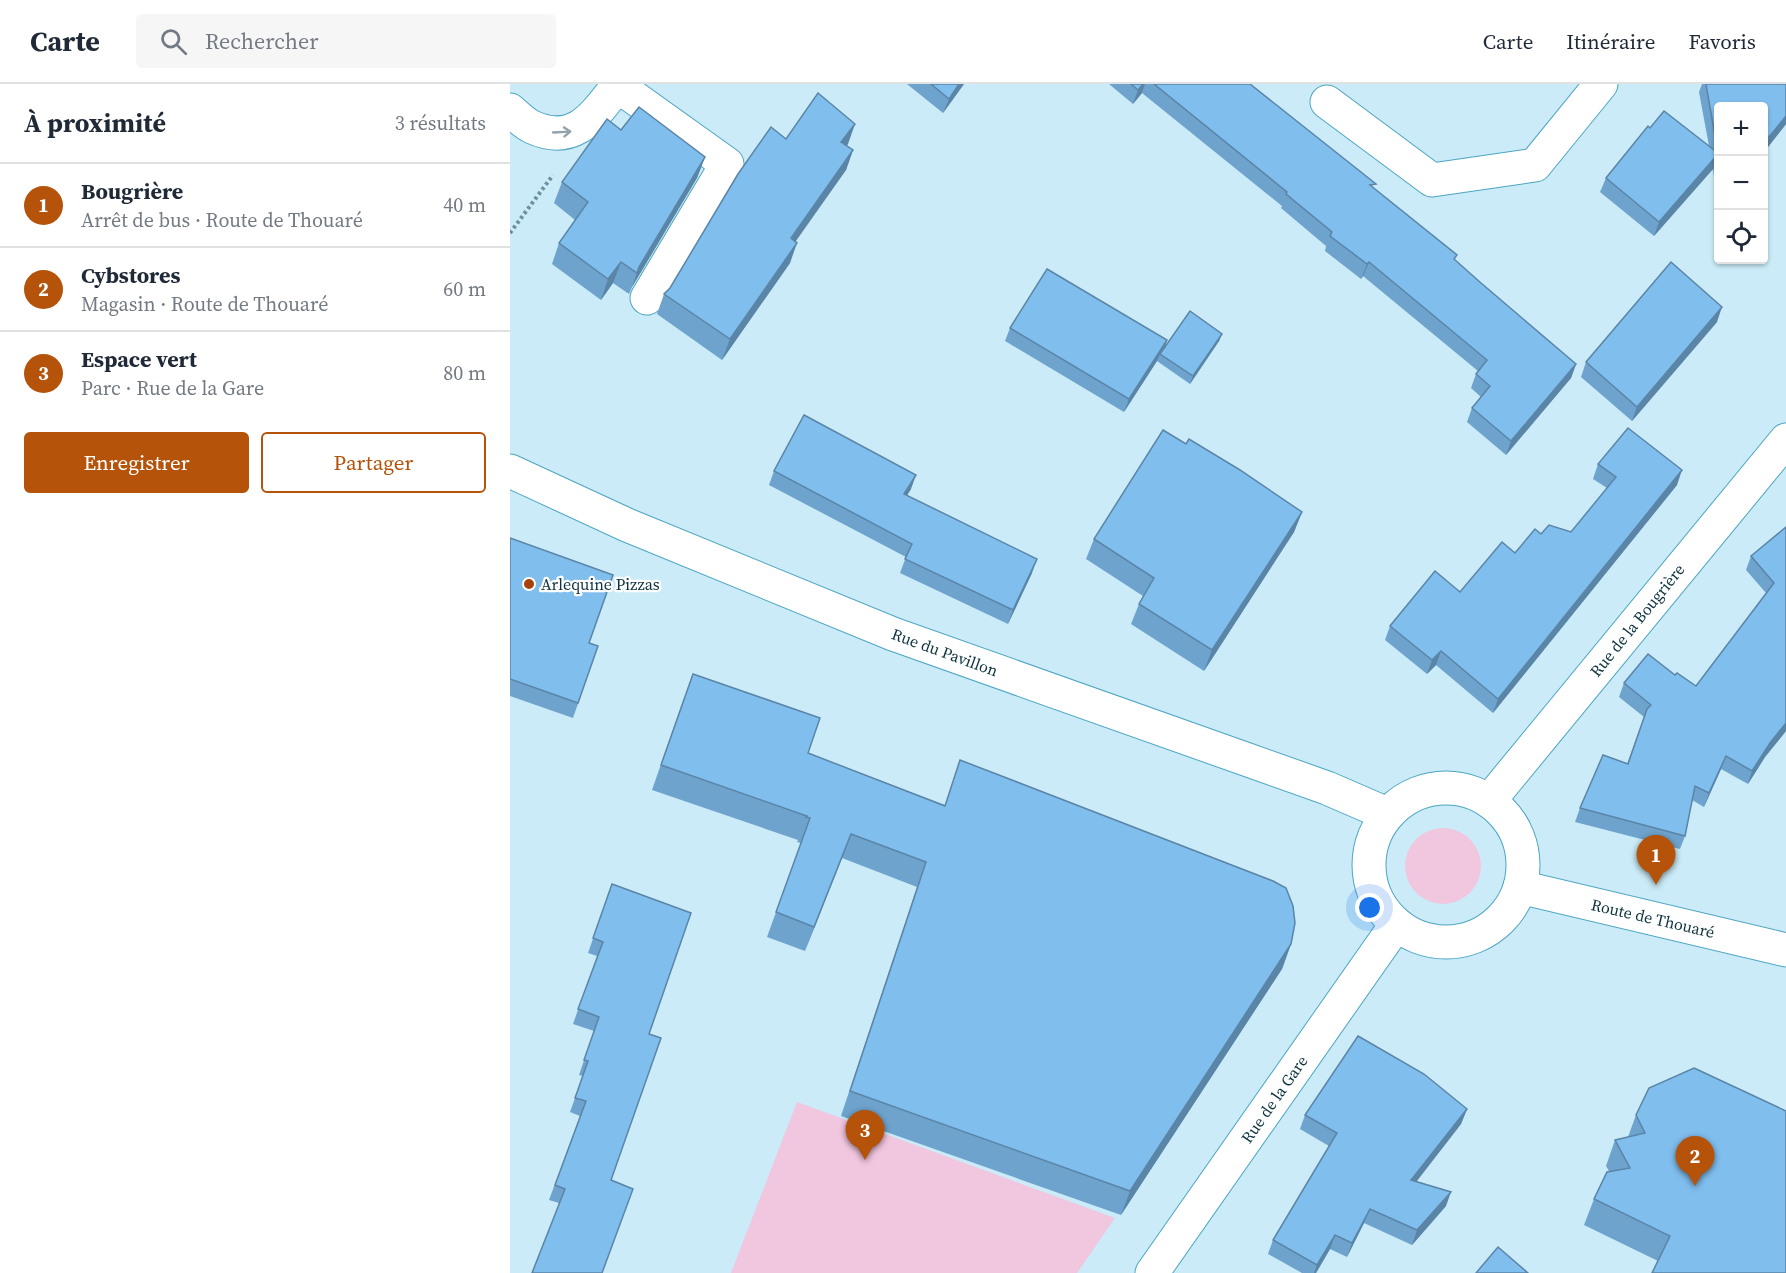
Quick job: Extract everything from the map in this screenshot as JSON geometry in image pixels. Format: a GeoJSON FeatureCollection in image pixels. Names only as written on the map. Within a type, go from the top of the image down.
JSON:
{"type":"FeatureCollection","features":[{"type":"Feature","properties":{"kind":"street"},"geometry":{"type":"LineString","coordinates":[[1327,102],[1432,180],[1535,165],[1601,84]]}},
{"type":"Feature","properties":{"kind":"street"},"geometry":{"type":"LineString","coordinates":[[510,110],[531,127],[556,134],[573,131],[587,122],[619,85],[728,164],[647,298]]}},
{"type":"Feature","properties":{"kind":"street","name":"Rue de la Bougrière"},"geometry":{"type":"LineString","coordinates":[[1489,801],[1786,440]]}},
{"type":"Feature","properties":{"kind":"street","name":"Rue du Pavillon"},"geometry":{"type":"LineString","coordinates":[[510,471],[627,525],[893,634],[1327,788],[1387,814]]}},
{"type":"Feature","properties":{"kind":"street"},"geometry":{"type":"LineString","coordinates":[[1446,787],[1469,791],[1489,801],[1507,817],[1519,838],[1524,863],[1520,887],[1512,907],[1497,924],[1479,936],[1458,942],[1436,943],[1415,937],[1396,925],[1380,906],[1370,884],[1368,859],[1374,835],[1387,814],[1404,800],[1424,790],[1446,787]]}},
{"type":"Feature","properties":{"kind":"street","name":"Route de Thouaré"},"geometry":{"type":"LineString","coordinates":[[1520,887],[1786,950]]}},
{"type":"Feature","properties":{"kind":"street","name":"Rue de la Gare"},"geometry":{"type":"LineString","coordinates":[[1152,1273],[1396,925]]}},
{"type":"Feature","properties":{"kind":"path"},"geometry":{"type":"LineString","coordinates":[[510,233],[558,169],[556,134]]}},
{"type":"Feature","properties":{"kind":"shaded area"},"geometry":{"type":"Polygon","coordinates":[[[1443,828],[1457,831],[1470,839],[1478,852],[1481,866],[1478,880],[1470,893],[1457,901],[1443,904],[1429,901],[1416,893],[1408,880],[1405,866],[1408,852],[1416,839],[1429,831],[1443,828]]]}},
{"type":"Feature","properties":{"kind":"shaded area"},"geometry":{"type":"Polygon","coordinates":[[[797,1102],[1115,1218],[1077,1273],[731,1273],[797,1102]]]}},
{"type":"Feature","properties":{"kind":"building"},"geometry":{"type":"Polygon","coordinates":[[[931,84],[959,84],[949,99],[931,84]]]}},
{"type":"Feature","properties":{"kind":"building"},"geometry":{"type":"Polygon","coordinates":[[[1131,84],[1143,84],[1138,90],[1131,84]]]}},
{"type":"Feature","properties":{"kind":"building"},"geometry":{"type":"Polygon","coordinates":[[[1154,84],[1250,84],[1376,184],[1370,185],[1457,255],[1454,259],[1576,364],[1511,441],[1472,408],[1490,386],[1476,374],[1487,360],[1369,262],[1367,264],[1330,236],[1332,232],[1286,194],[1287,192],[1154,84]]]}},
{"type":"Feature","properties":{"kind":"building"},"geometry":{"type":"Polygon","coordinates":[[[1706,84],[1786,84],[1786,116],[1769,137],[1768,102],[1714,102],[1714,130],[1706,84]]]}},
{"type":"Feature","properties":{"kind":"building"},"geometry":{"type":"Polygon","coordinates":[[[818,93],[855,124],[841,142],[853,150],[791,238],[797,243],[730,339],[664,294],[670,288],[738,174],[771,127],[786,139],[818,93]]]}},
{"type":"Feature","properties":{"kind":"building"},"geometry":{"type":"Polygon","coordinates":[[[639,107],[705,157],[637,273],[621,262],[608,279],[559,243],[588,202],[562,182],[607,119],[621,130],[639,107]]]}},
{"type":"Feature","properties":{"kind":"building"},"geometry":{"type":"Polygon","coordinates":[[[1664,111],[1714,150],[1714,159],[1659,222],[1606,178],[1648,126],[1650,128],[1664,111]]]}},
{"type":"Feature","properties":{"kind":"building"},"geometry":{"type":"Polygon","coordinates":[[[1671,262],[1722,307],[1637,407],[1586,362],[1671,262]]]}},
{"type":"Feature","properties":{"kind":"building"},"geometry":{"type":"Polygon","coordinates":[[[1047,269],[1167,340],[1129,399],[1010,328],[1047,269]]]}},
{"type":"Feature","properties":{"kind":"building"},"geometry":{"type":"Polygon","coordinates":[[[1190,311],[1222,334],[1193,376],[1160,354],[1190,311]]]}},
{"type":"Feature","properties":{"kind":"building"},"geometry":{"type":"Polygon","coordinates":[[[804,415],[916,475],[904,494],[1037,559],[1013,610],[905,559],[912,544],[774,471],[804,415]]]}},
{"type":"Feature","properties":{"kind":"building"},"geometry":{"type":"Polygon","coordinates":[[[1628,428],[1682,470],[1498,699],[1441,651],[1432,660],[1390,626],[1435,571],[1460,592],[1502,542],[1515,553],[1535,529],[1541,534],[1549,525],[1571,532],[1616,477],[1598,464],[1628,428]]]}},
{"type":"Feature","properties":{"kind":"building"},"geometry":{"type":"Polygon","coordinates":[[[1163,430],[1186,444],[1189,439],[1302,512],[1212,650],[1139,604],[1154,578],[1094,539],[1163,430]]]}},
{"type":"Feature","properties":{"kind":"building"},"geometry":{"type":"Polygon","coordinates":[[[1786,527],[1786,723],[1752,771],[1726,756],[1709,793],[1695,786],[1685,836],[1580,808],[1603,755],[1628,764],[1647,709],[1651,705],[1624,683],[1648,654],[1675,675],[1677,673],[1696,686],[1774,583],[1751,556],[1786,527]]]}},
{"type":"Feature","properties":{"kind":"building"},"geometry":{"type":"Polygon","coordinates":[[[510,538],[613,575],[589,643],[598,646],[578,703],[510,679],[510,538]]]}},
{"type":"Feature","properties":{"kind":"building"},"geometry":{"type":"Polygon","coordinates":[[[693,674],[820,718],[808,753],[945,806],[960,760],[1286,888],[1293,906],[1295,923],[1291,944],[1130,1191],[850,1091],[926,862],[851,834],[814,927],[776,912],[810,818],[661,765],[693,674]]]}},
{"type":"Feature","properties":{"kind":"building"},"geometry":{"type":"Polygon","coordinates":[[[612,884],[691,913],[649,1034],[661,1038],[611,1180],[633,1189],[602,1273],[532,1273],[565,1189],[555,1185],[586,1101],[575,1098],[588,1061],[584,1060],[599,1017],[578,1009],[603,942],[593,938],[612,884]]]}},
{"type":"Feature","properties":{"kind":"building"},"geometry":{"type":"Polygon","coordinates":[[[1358,1036],[1424,1074],[1467,1109],[1411,1180],[1451,1192],[1417,1230],[1370,1209],[1352,1243],[1335,1235],[1317,1265],[1273,1240],[1337,1133],[1305,1115],[1358,1036]]]}},
{"type":"Feature","properties":{"kind":"building"},"geometry":{"type":"Polygon","coordinates":[[[1694,1068],[1786,1111],[1786,1273],[1652,1273],[1670,1236],[1594,1199],[1607,1172],[1630,1168],[1615,1140],[1645,1133],[1636,1115],[1649,1088],[1694,1068]]]}},
{"type":"Feature","properties":{"kind":"building"},"geometry":{"type":"Polygon","coordinates":[[[1498,1247],[1528,1273],[1476,1273],[1498,1247]]]}},
{"type":"Feature","properties":{"kind":"place","name":"Arlequine Pizzas"},"geometry":{"type":"Point","coordinates":[529,584]}},
{"type":"Feature","properties":{"kind":"place","name":"Bougrière"},"geometry":{"type":"Point","coordinates":[1656,885]}},
{"type":"Feature","properties":{"kind":"place","name":"Espace vert"},"geometry":{"type":"Point","coordinates":[865,1160]}},
{"type":"Feature","properties":{"kind":"place","name":"Cybstores"},"geometry":{"type":"Point","coordinates":[1695,1186]}}]}
